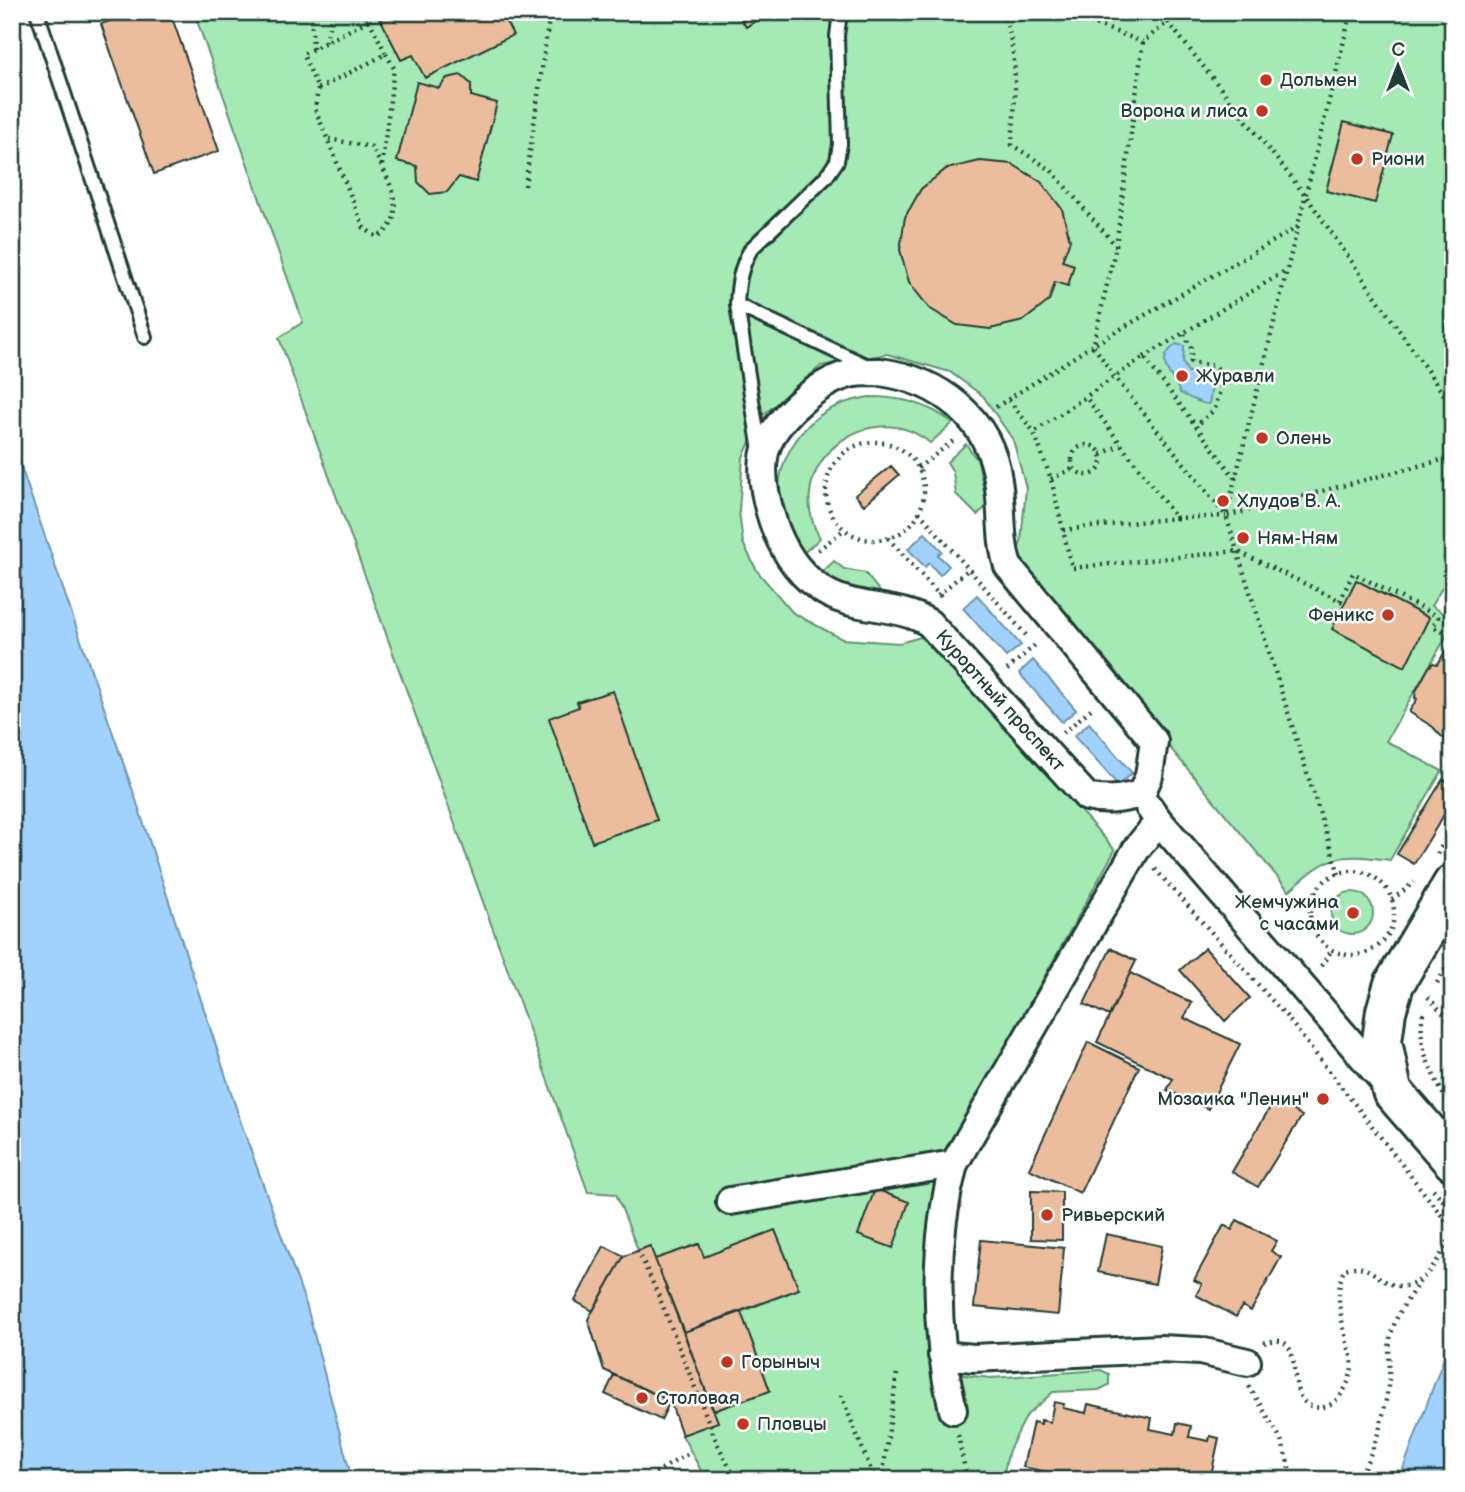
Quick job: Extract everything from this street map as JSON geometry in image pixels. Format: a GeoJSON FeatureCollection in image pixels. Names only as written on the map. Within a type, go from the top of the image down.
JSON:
{"type":"FeatureCollection","features":[{"type":"Feature","properties":{"kind":"main road"},"geometry":{"type":"LineString","coordinates":[[1445,1152],[1392,1091],[1382,1041],[1386,1011],[1394,984],[1453,884]]}},
{"type":"Feature","properties":{"kind":"street","name":"Курортный проспект"},"geometry":{"type":"LineString","coordinates":[[880,372],[911,379],[952,401],[976,423],[987,439],[995,460],[1007,566],[1154,741],[1149,776],[1141,794],[1121,799],[1100,800],[1087,797],[929,623],[907,612],[854,603],[816,586],[785,550],[777,534],[763,471],[768,443],[781,421],[803,399],[834,381],[853,373],[880,372]]}},
{"type":"Feature","properties":{"kind":"street"},"geometry":{"type":"LineString","coordinates":[[1141,794],[1159,821],[1392,1091]]}},
{"type":"Feature","properties":{"kind":"street"},"geometry":{"type":"LineString","coordinates":[[953,1410],[942,1355],[938,1308],[944,1201],[954,1164],[1137,848],[1159,821]]}},
{"type":"Feature","properties":{"kind":"street"},"geometry":{"type":"LineString","coordinates":[[730,1201],[954,1164]]}},
{"type":"Feature","properties":{"kind":"street"},"geometry":{"type":"LineString","coordinates":[[942,1355],[974,1358],[1160,1349],[1200,1351],[1247,1362]]}},
{"type":"Feature","properties":{"kind":"lane"},"geometry":{"type":"LineString","coordinates":[[37,12],[145,337]]}},
{"type":"Feature","properties":{"kind":"lane"},"geometry":{"type":"LineString","coordinates":[[763,471],[737,304],[738,281],[743,263],[751,250],[826,177],[837,161],[841,144],[837,36],[840,12]]}},
{"type":"Feature","properties":{"kind":"lane"},"geometry":{"type":"LineString","coordinates":[[737,304],[880,372]]}},
{"type":"Feature","properties":{"kind":"path"},"geometry":{"type":"LineString","coordinates":[[311,12],[313,50]]}},
{"type":"Feature","properties":{"kind":"path"},"geometry":{"type":"LineString","coordinates":[[326,42],[332,12]]}},
{"type":"Feature","properties":{"kind":"path"},"geometry":{"type":"LineString","coordinates":[[371,12],[369,20],[394,68],[381,165]]}},
{"type":"Feature","properties":{"kind":"path"},"geometry":{"type":"LineString","coordinates":[[525,186],[550,12]]}},
{"type":"Feature","properties":{"kind":"path"},"geometry":{"type":"LineString","coordinates":[[1002,12],[1007,25],[1016,92],[1012,145],[1051,170],[1116,246]]}},
{"type":"Feature","properties":{"kind":"path"},"geometry":{"type":"LineString","coordinates":[[1063,12],[1143,42]]}},
{"type":"Feature","properties":{"kind":"path"},"geometry":{"type":"LineString","coordinates":[[1170,12],[1168,23],[1143,42],[1116,246],[1093,345],[1114,376],[1226,516],[1339,874]]}},
{"type":"Feature","properties":{"kind":"path"},"geometry":{"type":"LineString","coordinates":[[1226,516],[1350,12]]}},
{"type":"Feature","properties":{"kind":"path"},"geometry":{"type":"LineString","coordinates":[[329,139],[371,147],[393,194],[395,220],[389,231],[377,237],[364,228],[315,109],[318,89],[303,54],[369,20]]}},
{"type":"Feature","properties":{"kind":"path"},"geometry":{"type":"LineString","coordinates":[[1168,23],[1306,196],[1453,408]]}},
{"type":"Feature","properties":{"kind":"path"},"geometry":{"type":"LineString","coordinates":[[318,89],[386,54]]}},
{"type":"Feature","properties":{"kind":"path"},"geometry":{"type":"LineString","coordinates":[[918,468],[976,423],[1093,345],[1298,227]]}},
{"type":"Feature","properties":{"kind":"path"},"geometry":{"type":"LineString","coordinates":[[1034,432],[1114,376],[1288,270]]}},
{"type":"Feature","properties":{"kind":"path"},"geometry":{"type":"LineString","coordinates":[[1184,334],[1191,348],[1191,362],[1215,366],[1223,379],[1215,409],[1196,426]]}},
{"type":"Feature","properties":{"kind":"path"},"geometry":{"type":"LineString","coordinates":[[1144,357],[1236,478]]}},
{"type":"Feature","properties":{"kind":"path"},"geometry":{"type":"LineString","coordinates":[[1085,396],[1176,518]]}},
{"type":"Feature","properties":{"kind":"path"},"geometry":{"type":"LineString","coordinates":[[1009,400],[1034,432],[1051,479],[1072,568],[1237,551],[1343,602],[1353,573],[1438,617],[1433,626],[1453,637]]}},
{"type":"Feature","properties":{"kind":"path"},"geometry":{"type":"LineString","coordinates":[[870,441],[885,442],[900,448],[912,458],[918,468],[924,486],[923,503],[915,519],[903,531],[888,538],[871,540],[854,536],[830,513],[825,496],[831,466],[842,454],[855,446],[870,441]]}},
{"type":"Feature","properties":{"kind":"path"},"geometry":{"type":"LineString","coordinates":[[1101,454],[1121,445]]}},
{"type":"Feature","properties":{"kind":"path"},"geometry":{"type":"LineString","coordinates":[[1091,446],[1101,454],[1102,464],[1095,473],[1084,475],[1074,468],[1073,455],[1079,447],[1091,446]]}},
{"type":"Feature","properties":{"kind":"path"},"geometry":{"type":"LineString","coordinates":[[1063,530],[1176,518],[1226,516],[1453,457]]}},
{"type":"Feature","properties":{"kind":"path"},"geometry":{"type":"LineString","coordinates":[[1051,479],[1074,468]]}},
{"type":"Feature","properties":{"kind":"path"},"geometry":{"type":"LineString","coordinates":[[919,512],[1021,629]]}},
{"type":"Feature","properties":{"kind":"path"},"geometry":{"type":"LineString","coordinates":[[797,566],[845,529]]}},
{"type":"Feature","properties":{"kind":"path"},"geometry":{"type":"LineString","coordinates":[[888,538],[929,584]]}},
{"type":"Feature","properties":{"kind":"path"},"geometry":{"type":"LineString","coordinates":[[939,595],[969,569]]}},
{"type":"Feature","properties":{"kind":"path"},"geometry":{"type":"LineString","coordinates":[[1006,671],[1035,645]]}},
{"type":"Feature","properties":{"kind":"path"},"geometry":{"type":"LineString","coordinates":[[1062,734],[1091,709]]}},
{"type":"Feature","properties":{"kind":"path"},"geometry":{"type":"LineString","coordinates":[[1137,848],[1286,1016],[1453,1231],[1438,1262],[1420,1281],[1392,1329],[1388,1354],[1387,1401],[1364,1470],[1357,1480]]}},
{"type":"Feature","properties":{"kind":"path"},"geometry":{"type":"LineString","coordinates":[[1353,872],[1371,876],[1382,884],[1390,895],[1394,913],[1392,927],[1385,939],[1370,951],[1348,955],[1332,950],[1320,939],[1313,927],[1311,909],[1317,891],[1326,881],[1339,874],[1353,872]]}},
{"type":"Feature","properties":{"kind":"path"},"geometry":{"type":"LineString","coordinates":[[1447,1101],[1423,1054],[1420,1035],[1422,1014],[1428,997],[1453,957]]}},
{"type":"Feature","properties":{"kind":"path"},"geometry":{"type":"LineString","coordinates":[[1428,997],[1453,1024]]}},
{"type":"Feature","properties":{"kind":"path"},"geometry":{"type":"LineString","coordinates":[[638,1251],[717,1443],[736,1480]]}},
{"type":"Feature","properties":{"kind":"path"},"geometry":{"type":"LineString","coordinates":[[1288,1480],[1289,1467],[1280,1438],[1250,1390],[1247,1362],[1253,1350],[1273,1340],[1283,1342],[1291,1349],[1299,1396],[1308,1405],[1319,1408],[1329,1405],[1340,1397],[1350,1379],[1353,1363],[1339,1287],[1345,1269],[1355,1266],[1366,1268],[1396,1287],[1408,1287],[1420,1281]]}},
{"type":"Feature","properties":{"kind":"path"},"geometry":{"type":"LineString","coordinates":[[883,1480],[897,1373]]}},
{"type":"Feature","properties":{"kind":"path"},"geometry":{"type":"LineString","coordinates":[[842,1395],[875,1480]]}},
{"type":"Feature","properties":{"kind":"path"},"geometry":{"type":"LineString","coordinates":[[953,1410],[967,1480]]}},
{"type":"Feature","properties":{"kind":"path"},"geometry":{"type":"LineString","coordinates":[[646,1479],[691,1452]]}},
{"type":"Feature","properties":{"kind":"green space"},"geometry":{"type":"Polygon","coordinates":[[[194,12],[1453,12],[1453,570],[1431,606],[1453,619],[1453,625],[1386,741],[1442,771],[1390,860],[1357,857],[1334,859],[1314,870],[1289,891],[1015,561],[1021,541],[1026,488],[1013,440],[983,396],[950,372],[887,354],[821,366],[763,415],[743,457],[739,511],[743,543],[757,571],[793,613],[842,639],[899,643],[925,636],[1115,850],[943,1159],[937,1194],[956,1374],[991,1378],[1101,1370],[1109,1374],[1109,1385],[1099,1390],[1053,1392],[1027,1415],[1009,1450],[1002,1480],[706,1480],[682,1435],[718,1422],[713,1411],[770,1391],[741,1312],[799,1289],[704,1257],[698,1244],[655,1259],[650,1246],[638,1250],[616,1194],[588,1192],[279,338],[303,322],[194,12]]]}},
{"type":"Feature","properties":{"kind":"green space"},"geometry":{"type":"Polygon","coordinates":[[[869,397],[913,402],[933,410],[953,423],[930,443],[906,430],[880,426],[857,432],[836,445],[820,464],[811,486],[810,512],[820,538],[797,559],[789,539],[779,494],[780,478],[789,452],[805,429],[825,412],[869,397]]]}},
{"type":"Feature","properties":{"kind":"green space"},"geometry":{"type":"Polygon","coordinates":[[[966,444],[978,461],[987,506],[977,515],[956,494],[953,472],[947,462],[966,444]]]}},
{"type":"Feature","properties":{"kind":"green space"},"geometry":{"type":"Polygon","coordinates":[[[834,561],[844,569],[865,573],[884,597],[874,606],[815,579],[834,561]]]}},
{"type":"Feature","properties":{"kind":"green space"},"geometry":{"type":"Polygon","coordinates":[[[1352,892],[1367,898],[1373,913],[1367,928],[1352,934],[1337,928],[1331,913],[1337,898],[1352,892]]]}},
{"type":"Feature","properties":{"kind":"water"},"geometry":{"type":"Polygon","coordinates":[[[1176,344],[1184,346],[1183,363],[1188,372],[1203,371],[1214,374],[1209,404],[1180,393],[1169,374],[1166,357],[1176,344]]]}},
{"type":"Feature","properties":{"kind":"water"},"geometry":{"type":"Polygon","coordinates":[[[12,441],[136,800],[241,1123],[307,1307],[352,1480],[12,1480],[12,441]]]}},
{"type":"Feature","properties":{"kind":"water"},"geometry":{"type":"Polygon","coordinates":[[[925,533],[942,551],[938,555],[949,566],[940,575],[929,563],[925,567],[908,549],[925,533]]]}},
{"type":"Feature","properties":{"kind":"water"},"geometry":{"type":"Polygon","coordinates":[[[977,595],[1021,645],[1006,657],[963,608],[977,595]]]}},
{"type":"Feature","properties":{"kind":"water"},"geometry":{"type":"Polygon","coordinates":[[[1033,660],[1076,710],[1062,722],[1019,673],[1033,660]]]}},
{"type":"Feature","properties":{"kind":"water"},"geometry":{"type":"Polygon","coordinates":[[[1089,723],[1132,773],[1118,785],[1074,736],[1089,723]]]}},
{"type":"Feature","properties":{"kind":"water"},"geometry":{"type":"Polygon","coordinates":[[[1453,1333],[1453,1480],[1399,1480],[1453,1333]]]}},
{"type":"Feature","properties":{"kind":"building"},"geometry":{"type":"Polygon","coordinates":[[[136,12],[170,12],[219,151],[154,174],[101,24],[136,12]]]}},
{"type":"Feature","properties":{"kind":"building"},"geometry":{"type":"Polygon","coordinates":[[[501,12],[513,35],[425,78],[413,55],[401,60],[378,14],[501,12]]]}},
{"type":"Feature","properties":{"kind":"building"},"geometry":{"type":"Polygon","coordinates":[[[737,12],[769,12],[746,27],[737,12]]]}},
{"type":"Feature","properties":{"kind":"building"},"geometry":{"type":"Polygon","coordinates":[[[461,75],[471,84],[471,96],[497,103],[476,182],[459,177],[447,192],[430,194],[418,182],[417,166],[397,161],[417,82],[439,88],[447,78],[461,75]]]}},
{"type":"Feature","properties":{"kind":"building"},"geometry":{"type":"Polygon","coordinates":[[[1344,122],[1393,135],[1375,203],[1326,191],[1344,122]]]}},
{"type":"Feature","properties":{"kind":"building"},"geometry":{"type":"Polygon","coordinates":[[[980,161],[1012,164],[1041,182],[1062,209],[1070,240],[1062,261],[1074,265],[1068,286],[1055,282],[1049,301],[1023,321],[990,329],[957,325],[929,308],[909,282],[900,250],[905,217],[921,189],[946,169],[980,161]]]}},
{"type":"Feature","properties":{"kind":"building"},"geometry":{"type":"Polygon","coordinates":[[[891,466],[899,475],[864,505],[855,495],[891,466]]]}},
{"type":"Feature","properties":{"kind":"building"},"geometry":{"type":"Polygon","coordinates":[[[1356,580],[1429,618],[1405,667],[1332,629],[1356,580]]]}},
{"type":"Feature","properties":{"kind":"building"},"geometry":{"type":"Polygon","coordinates":[[[1453,588],[1453,608],[1444,604],[1453,588]]]}},
{"type":"Feature","properties":{"kind":"building"},"geometry":{"type":"Polygon","coordinates":[[[1447,648],[1453,652],[1453,745],[1433,727],[1409,712],[1417,699],[1416,691],[1429,667],[1433,663],[1438,664],[1447,648]]]}},
{"type":"Feature","properties":{"kind":"building"},"geometry":{"type":"Polygon","coordinates":[[[613,691],[657,820],[592,842],[549,718],[579,707],[577,702],[613,691]]]}},
{"type":"Feature","properties":{"kind":"building"},"geometry":{"type":"Polygon","coordinates":[[[1443,779],[1453,785],[1453,800],[1414,864],[1397,854],[1443,779]]]}},
{"type":"Feature","properties":{"kind":"building"},"geometry":{"type":"Polygon","coordinates":[[[1111,948],[1136,961],[1109,1016],[1084,1004],[1111,948]]]}},
{"type":"Feature","properties":{"kind":"building"},"geometry":{"type":"Polygon","coordinates":[[[1205,948],[1250,998],[1225,1021],[1180,970],[1205,948]]]}},
{"type":"Feature","properties":{"kind":"building"},"geometry":{"type":"Polygon","coordinates":[[[1130,973],[1192,1003],[1184,1018],[1240,1044],[1208,1109],[1167,1090],[1173,1079],[1097,1042],[1130,973]]]}},
{"type":"Feature","properties":{"kind":"building"},"geometry":{"type":"Polygon","coordinates":[[[1088,1042],[1139,1067],[1080,1193],[1029,1169],[1088,1042]]]}},
{"type":"Feature","properties":{"kind":"building"},"geometry":{"type":"Polygon","coordinates":[[[1275,1099],[1302,1116],[1258,1187],[1232,1172],[1275,1099]]]}},
{"type":"Feature","properties":{"kind":"building"},"geometry":{"type":"Polygon","coordinates":[[[875,1189],[909,1202],[893,1248],[858,1235],[875,1189]]]}},
{"type":"Feature","properties":{"kind":"building","name":"Ривьерский"},"geometry":{"type":"Polygon","coordinates":[[[1031,1191],[1062,1192],[1062,1240],[1031,1239],[1031,1191]]]}},
{"type":"Feature","properties":{"kind":"building"},"geometry":{"type":"Polygon","coordinates":[[[1237,1220],[1277,1241],[1271,1251],[1281,1257],[1251,1311],[1242,1306],[1236,1317],[1196,1295],[1202,1284],[1194,1280],[1224,1225],[1232,1230],[1237,1220]]]}},
{"type":"Feature","properties":{"kind":"building"},"geometry":{"type":"Polygon","coordinates":[[[775,1230],[799,1289],[684,1332],[655,1259],[699,1244],[704,1257],[775,1230]]]}},
{"type":"Feature","properties":{"kind":"building"},"geometry":{"type":"Polygon","coordinates":[[[1106,1234],[1162,1246],[1155,1284],[1098,1272],[1106,1234]]]}},
{"type":"Feature","properties":{"kind":"building"},"geometry":{"type":"Polygon","coordinates":[[[981,1240],[1064,1248],[1058,1315],[974,1307],[981,1240]]]}},
{"type":"Feature","properties":{"kind":"building"},"geometry":{"type":"Polygon","coordinates":[[[604,1246],[624,1256],[593,1311],[575,1301],[604,1246]]]}},
{"type":"Feature","properties":{"kind":"building"},"geometry":{"type":"Polygon","coordinates":[[[650,1246],[718,1422],[682,1435],[670,1401],[604,1370],[588,1319],[624,1256],[650,1246]]]}},
{"type":"Feature","properties":{"kind":"building","name":"Горыныч"},"geometry":{"type":"Polygon","coordinates":[[[741,1312],[770,1391],[713,1411],[684,1332],[741,1312]]]}},
{"type":"Feature","properties":{"kind":"building"},"geometry":{"type":"Polygon","coordinates":[[[614,1375],[670,1401],[661,1420],[605,1394],[614,1375]]]}},
{"type":"Feature","properties":{"kind":"building"},"geometry":{"type":"Polygon","coordinates":[[[1054,1402],[1064,1404],[1063,1408],[1086,1413],[1088,1404],[1152,1418],[1150,1429],[1175,1434],[1177,1423],[1191,1426],[1189,1437],[1209,1441],[1210,1436],[1219,1438],[1210,1480],[1051,1480],[1052,1473],[1023,1467],[1033,1422],[1050,1422],[1054,1402]]]}},
{"type":"Feature","properties":{"kind":"building"},"geometry":{"type":"Polygon","coordinates":[[[796,1470],[800,1480],[771,1480],[796,1470]]]}},
{"type":"Feature","properties":{"kind":"place","name":"Дольмен"},"geometry":{"type":"Point","coordinates":[1266,80]}},
{"type":"Feature","properties":{"kind":"place","name":"Ворона и лиса"},"geometry":{"type":"Point","coordinates":[1262,111]}},
{"type":"Feature","properties":{"kind":"place","name":"Риони"},"geometry":{"type":"Point","coordinates":[1357,159]}},
{"type":"Feature","properties":{"kind":"place","name":"Журавли"},"geometry":{"type":"Point","coordinates":[1182,376]}},
{"type":"Feature","properties":{"kind":"place","name":"Олень"},"geometry":{"type":"Point","coordinates":[1262,438]}},
{"type":"Feature","properties":{"kind":"place","name":"Хлудов В. А."},"geometry":{"type":"Point","coordinates":[1223,501]}},
{"type":"Feature","properties":{"kind":"place","name":"Ням-Ням"},"geometry":{"type":"Point","coordinates":[1243,538]}},
{"type":"Feature","properties":{"kind":"place","name":"Феникс"},"geometry":{"type":"Point","coordinates":[1388,615]}},
{"type":"Feature","properties":{"kind":"place","name":"Жемчужина с часами"},"geometry":{"type":"Point","coordinates":[1353,913]}},
{"type":"Feature","properties":{"kind":"place","name":"Мозаика \"Ленин\""},"geometry":{"type":"Point","coordinates":[1323,1099]}},
{"type":"Feature","properties":{"kind":"place","name":"Ривьерский"},"geometry":{"type":"Point","coordinates":[1047,1215]}},
{"type":"Feature","properties":{"kind":"place","name":"Горыныч"},"geometry":{"type":"Point","coordinates":[727,1362]}},
{"type":"Feature","properties":{"kind":"place","name":"Столовая"},"geometry":{"type":"Point","coordinates":[642,1398]}},
{"type":"Feature","properties":{"kind":"place","name":"Пловцы"},"geometry":{"type":"Point","coordinates":[743,1424]}}]}
